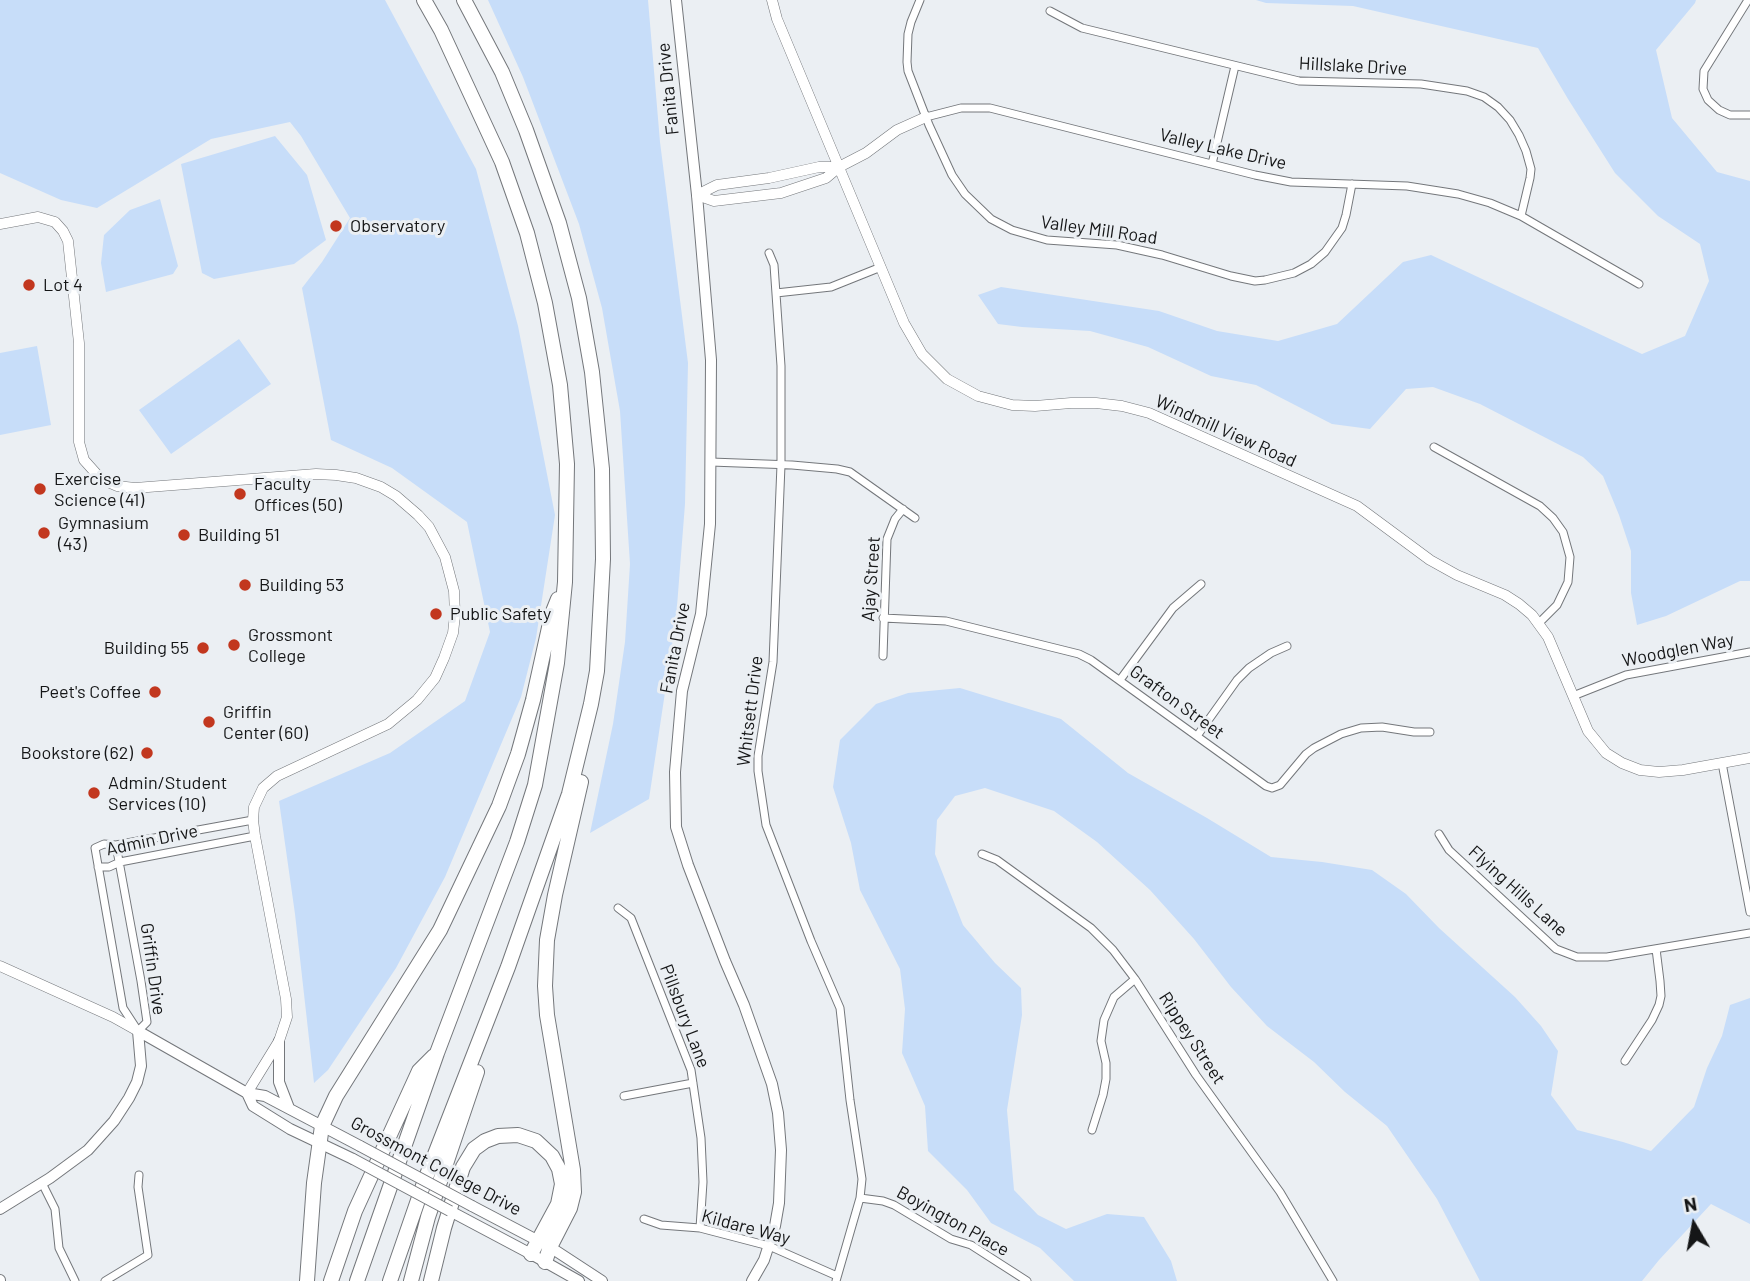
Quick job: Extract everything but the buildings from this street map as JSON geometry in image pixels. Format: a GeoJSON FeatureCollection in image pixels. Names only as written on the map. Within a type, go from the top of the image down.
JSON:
{"type":"FeatureCollection","features":[{"type":"Feature","properties":{"kind":"highway"},"geometry":{"type":"LineString","coordinates":[[357,1281],[437,1053],[517,842],[535,785],[556,663],[565,582],[568,464],[560,385],[545,303],[527,233],[502,162],[441,30],[424,0]]}},
{"type":"Feature","properties":{"kind":"highway"},"geometry":{"type":"LineString","coordinates":[[464,0],[502,72],[559,223],[579,298],[592,372],[602,469],[604,559],[597,671],[580,784],[547,940],[545,986],[547,1015],[574,1184],[570,1208],[540,1247]]}},
{"type":"Feature","properties":{"kind":"highway"},"geometry":{"type":"LineString","coordinates":[[307,1281],[314,1183],[322,1126],[342,1087],[440,930],[499,806],[518,754],[552,614],[565,582]]}},
{"type":"Feature","properties":{"kind":"highway"},"geometry":{"type":"LineString","coordinates":[[390,1281],[425,1180],[500,988],[569,794],[591,705]]}},
{"type":"Feature","properties":{"kind":"highway"},"geometry":{"type":"LineString","coordinates":[[411,1281],[428,1217],[480,1065],[500,988]]}},
{"type":"Feature","properties":{"kind":"highway"},"geometry":{"type":"LineString","coordinates":[[331,1281],[355,1211],[419,1071],[437,1053]]}},
{"type":"Feature","properties":{"kind":"highway"},"geometry":{"type":"LineString","coordinates":[[431,1281],[463,1167],[474,1149],[491,1138],[512,1134],[530,1138],[547,1150],[559,1169],[562,1184],[560,1198],[540,1247],[545,1262]]}},
{"type":"Feature","properties":{"kind":"main road","name":"Fanita Drive"},"geometry":{"type":"LineString","coordinates":[[676,0],[711,360],[710,524],[701,614],[682,691],[675,772],[676,827],[688,865],[744,1004],[772,1084],[778,1113],[781,1169],[779,1203],[769,1246],[752,1281]]}},
{"type":"Feature","properties":{"kind":"main road","name":"Grossmont College Drive"},"geometry":{"type":"LineString","coordinates":[[138,1031],[247,1093],[265,1096],[289,1108],[472,1206],[602,1281]]}},
{"type":"Feature","properties":{"kind":"main road"},"geometry":{"type":"LineString","coordinates":[[0,1209],[88,1150],[114,1121],[137,1082],[141,1066],[138,1031]]}},
{"type":"Feature","properties":{"kind":"main road"},"geometry":{"type":"LineString","coordinates":[[279,1041],[279,1082],[289,1108]]}},
{"type":"Feature","properties":{"kind":"main road","name":"Grossmont College Drive"},"geometry":{"type":"LineString","coordinates":[[247,1093],[253,1107],[290,1129],[353,1159],[465,1219],[540,1247]]}},
{"type":"Feature","properties":{"kind":"main road"},"geometry":{"type":"LineString","coordinates":[[545,1262],[579,1281]]}},
{"type":"Feature","properties":{"kind":"street","name":"Windmill View Road"},"geometry":{"type":"LineString","coordinates":[[772,0],[904,323],[915,344],[938,372],[967,392],[1012,405],[1096,403],[1149,413],[1357,506],[1430,561],[1505,595],[1525,609],[1548,637],[1593,739],[1606,753],[1622,763],[1640,770],[1659,772],[1750,758]]}},
{"type":"Feature","properties":{"kind":"street","name":"Valley Mill Road"},"geometry":{"type":"LineString","coordinates":[[919,0],[908,34],[907,62],[926,117],[958,185],[982,211],[1002,225],[1024,235],[1047,240],[1117,245],[1162,255],[1231,276],[1255,281],[1275,279],[1311,264],[1325,252],[1342,228],[1352,184]]}},
{"type":"Feature","properties":{"kind":"street"},"geometry":{"type":"LineString","coordinates":[[1748,0],[1704,71],[1703,89],[1708,100],[1719,110],[1730,115],[1750,115]]}},
{"type":"Feature","properties":{"kind":"street","name":"Hillslake Drive"},"geometry":{"type":"LineString","coordinates":[[1050,11],[1082,28],[1299,81],[1421,84],[1467,91],[1484,97],[1510,120],[1526,151],[1531,169],[1521,216]]}},
{"type":"Feature","properties":{"kind":"street"},"geometry":{"type":"LineString","coordinates":[[1212,164],[1236,66]]}},
{"type":"Feature","properties":{"kind":"street","name":"Valley Lake Drive"},"geometry":{"type":"LineString","coordinates":[[697,195],[714,201],[781,193],[826,178],[897,130],[926,117],[961,108],[981,107],[1292,182],[1407,186],[1442,190],[1474,198],[1521,216],[1639,284]]}},
{"type":"Feature","properties":{"kind":"street","name":"Valley Lake Drive"},"geometry":{"type":"LineString","coordinates":[[697,195],[717,186],[819,167],[839,167]]}},
{"type":"Feature","properties":{"kind":"street"},"geometry":{"type":"LineString","coordinates":[[0,224],[37,217],[55,222],[68,241],[79,343],[79,442],[84,460],[101,480],[117,486],[135,488],[316,474],[356,478],[381,487],[418,514],[429,527],[445,557],[454,592],[454,624],[453,634],[435,678],[417,701],[388,724],[277,776],[263,788],[254,807],[255,836],[288,1017],[279,1041],[247,1093]]}},
{"type":"Feature","properties":{"kind":"street","name":"Whitsett Drive"},"geometry":{"type":"LineString","coordinates":[[769,253],[774,265],[781,366],[781,465],[773,662],[758,771],[766,825],[840,1008],[862,1179],[860,1198],[836,1278]]}},
{"type":"Feature","properties":{"kind":"street"},"geometry":{"type":"LineString","coordinates":[[776,293],[831,286],[881,267]]}},
{"type":"Feature","properties":{"kind":"street"},"geometry":{"type":"LineString","coordinates":[[1434,447],[1540,506],[1563,532],[1570,557],[1568,582],[1558,605],[1539,623]]}},
{"type":"Feature","properties":{"kind":"street"},"geometry":{"type":"LineString","coordinates":[[711,462],[838,469],[850,472],[915,518]]}},
{"type":"Feature","properties":{"kind":"street","name":"Ajay Street"},"geometry":{"type":"LineString","coordinates":[[883,656],[887,539],[895,519],[903,509]]}},
{"type":"Feature","properties":{"kind":"street"},"geometry":{"type":"LineString","coordinates":[[1120,680],[1174,608],[1201,584]]}},
{"type":"Feature","properties":{"kind":"street","name":"Grafton Street"},"geometry":{"type":"LineString","coordinates":[[883,618],[946,621],[1079,654],[1272,788],[1280,785],[1306,754],[1341,734],[1382,727],[1430,732]]}},
{"type":"Feature","properties":{"kind":"street"},"geometry":{"type":"LineString","coordinates":[[1197,736],[1237,680],[1271,653],[1287,646]]}},
{"type":"Feature","properties":{"kind":"street","name":"Woodglen Way"},"geometry":{"type":"LineString","coordinates":[[1573,696],[1626,675],[1750,652]]}},
{"type":"Feature","properties":{"kind":"street"},"geometry":{"type":"LineString","coordinates":[[1722,763],[1750,912]]}},
{"type":"Feature","properties":{"kind":"street","name":"Admin Drive"},"geometry":{"type":"LineString","coordinates":[[95,848],[104,844],[116,845],[253,820]]}},
{"type":"Feature","properties":{"kind":"street","name":"Flying Hills Lane"},"geometry":{"type":"LineString","coordinates":[[1439,834],[1449,850],[1556,948],[1577,957],[1607,957],[1750,933]]}},
{"type":"Feature","properties":{"kind":"street","name":"Admin Drive"},"geometry":{"type":"LineString","coordinates":[[98,867],[109,867],[120,862],[255,836]]}},
{"type":"Feature","properties":{"kind":"street","name":"Griffin Drive"},"geometry":{"type":"LineString","coordinates":[[95,848],[123,1008],[138,1031],[147,1022],[116,845]]}},
{"type":"Feature","properties":{"kind":"street","name":"Rippey Street"},"geometry":{"type":"LineString","coordinates":[[982,855],[997,860],[1091,928],[1113,950],[1135,979],[1196,1075],[1280,1192],[1333,1281]]}},
{"type":"Feature","properties":{"kind":"street","name":"Pillsbury Lane"},"geometry":{"type":"LineString","coordinates":[[618,908],[631,918],[691,1070],[704,1182],[700,1228]]}},
{"type":"Feature","properties":{"kind":"street"},"geometry":{"type":"LineString","coordinates":[[1625,1061],[1659,1005],[1661,996],[1656,949]]}},
{"type":"Feature","properties":{"kind":"street","name":"Grossmont College Drive"},"geometry":{"type":"LineString","coordinates":[[0,965],[138,1031]]}},
{"type":"Feature","properties":{"kind":"street"},"geometry":{"type":"LineString","coordinates":[[1092,1130],[1106,1079],[1101,1041],[1104,1020],[1114,997],[1135,979]]}},
{"type":"Feature","properties":{"kind":"street"},"geometry":{"type":"LineString","coordinates":[[624,1096],[694,1083]]}},
{"type":"Feature","properties":{"kind":"street"},"geometry":{"type":"LineString","coordinates":[[105,1281],[148,1255],[138,1187],[139,1175]]}},
{"type":"Feature","properties":{"kind":"street"},"geometry":{"type":"LineString","coordinates":[[42,1183],[55,1209],[59,1248],[75,1281]]}},
{"type":"Feature","properties":{"kind":"street","name":"Boyington Place"},"geometry":{"type":"LineString","coordinates":[[860,1198],[894,1205],[951,1239],[971,1245],[1027,1281]]}},
{"type":"Feature","properties":{"kind":"street","name":"Kildare Way"},"geometry":{"type":"LineString","coordinates":[[644,1219],[661,1225],[700,1228],[769,1246],[836,1278]]}},
{"type":"Feature","properties":{"kind":"shaded area"},"geometry":{"type":"Polygon","coordinates":[[[0,0],[385,0],[476,169],[518,326],[555,515],[536,638],[521,697],[445,877],[396,968],[328,1070],[314,1083],[279,801],[390,753],[465,701],[490,632],[467,522],[392,468],[331,440],[302,288],[350,218],[290,122],[211,139],[97,208],[61,200],[0,173],[0,0]]]}},
{"type":"Feature","properties":{"kind":"shaded area"},"geometry":{"type":"Polygon","coordinates":[[[488,0],[648,0],[660,142],[688,363],[685,504],[676,619],[649,799],[590,833],[613,724],[625,642],[630,564],[620,411],[602,308],[579,224],[523,77],[488,0]]]}},
{"type":"Feature","properties":{"kind":"shaded area"},"geometry":{"type":"Polygon","coordinates":[[[1256,0],[1696,0],[1656,50],[1672,118],[1717,172],[1750,181],[1750,581],[1740,581],[1666,616],[1637,625],[1631,593],[1631,551],[1603,476],[1583,457],[1480,404],[1433,387],[1406,389],[1370,429],[1332,424],[1256,385],[1211,376],[1148,347],[1090,331],[998,324],[978,295],[1001,287],[1159,311],[1217,331],[1278,341],[1337,324],[1403,262],[1431,255],[1642,354],[1685,336],[1709,281],[1700,244],[1658,216],[1615,173],[1538,48],[1353,6],[1266,3],[1256,0]]]}},
{"type":"Feature","properties":{"kind":"shaded area"},"geometry":{"type":"Polygon","coordinates":[[[275,136],[307,175],[326,240],[294,264],[214,279],[202,273],[181,164],[275,136]]]}},
{"type":"Feature","properties":{"kind":"shaded area"},"geometry":{"type":"Polygon","coordinates":[[[160,199],[178,266],[173,274],[106,292],[101,263],[104,235],[130,210],[160,199]]]}},
{"type":"Feature","properties":{"kind":"shaded area"},"geometry":{"type":"Polygon","coordinates":[[[239,339],[271,384],[171,454],[139,410],[239,339]]]}},
{"type":"Feature","properties":{"kind":"shaded area"},"geometry":{"type":"Polygon","coordinates":[[[37,346],[51,425],[0,435],[0,353],[37,346]]]}},
{"type":"Feature","properties":{"kind":"shaded area"},"geometry":{"type":"Polygon","coordinates":[[[960,688],[1061,719],[1128,773],[1271,857],[1372,870],[1406,894],[1515,997],[1541,1026],[1558,1051],[1551,1095],[1577,1130],[1651,1151],[1694,1107],[1707,1068],[1722,1036],[1730,1005],[1750,998],[1750,1224],[1711,1204],[1642,1281],[1480,1281],[1437,1199],[1387,1126],[1345,1092],[1314,1062],[1267,1026],[1150,890],[1097,842],[1054,811],[985,788],[955,796],[937,820],[935,854],[963,925],[995,963],[1021,988],[1022,1015],[1007,1110],[1014,1190],[1038,1215],[1066,1229],[1107,1214],[1144,1217],[1171,1261],[1177,1281],[1074,1281],[1040,1248],[991,1223],[967,1190],[928,1151],[925,1106],[902,1053],[905,1009],[900,969],[860,890],[851,843],[833,787],[840,740],[876,704],[908,693],[960,688]]]}},
{"type":"Feature","properties":{"kind":"place","name":"Observatory"},"geometry":{"type":"Point","coordinates":[336,226]}},
{"type":"Feature","properties":{"kind":"place","name":"Lot 4"},"geometry":{"type":"Point","coordinates":[29,285]}},
{"type":"Feature","properties":{"kind":"place","name":"Exercise Science (41)"},"geometry":{"type":"Point","coordinates":[40,489]}},
{"type":"Feature","properties":{"kind":"place","name":"Faculty Offices (50)"},"geometry":{"type":"Point","coordinates":[240,494]}},
{"type":"Feature","properties":{"kind":"place","name":"Gymnasium (43)"},"geometry":{"type":"Point","coordinates":[44,533]}},
{"type":"Feature","properties":{"kind":"place","name":"Building 51"},"geometry":{"type":"Point","coordinates":[184,535]}},
{"type":"Feature","properties":{"kind":"place","name":"Building 53"},"geometry":{"type":"Point","coordinates":[245,585]}},
{"type":"Feature","properties":{"kind":"place","name":"Public Safety"},"geometry":{"type":"Point","coordinates":[436,614]}},
{"type":"Feature","properties":{"kind":"place","name":"Grossmont College"},"geometry":{"type":"Point","coordinates":[234,645]}},
{"type":"Feature","properties":{"kind":"place","name":"Building 55"},"geometry":{"type":"Point","coordinates":[203,648]}},
{"type":"Feature","properties":{"kind":"place","name":"Peet's Coffee"},"geometry":{"type":"Point","coordinates":[155,692]}},
{"type":"Feature","properties":{"kind":"place","name":"Griffin Center (60)"},"geometry":{"type":"Point","coordinates":[209,722]}},
{"type":"Feature","properties":{"kind":"place","name":"Bookstore (62)"},"geometry":{"type":"Point","coordinates":[147,753]}},
{"type":"Feature","properties":{"kind":"place","name":"Admin/Student Services (10)"},"geometry":{"type":"Point","coordinates":[94,793]}}]}
